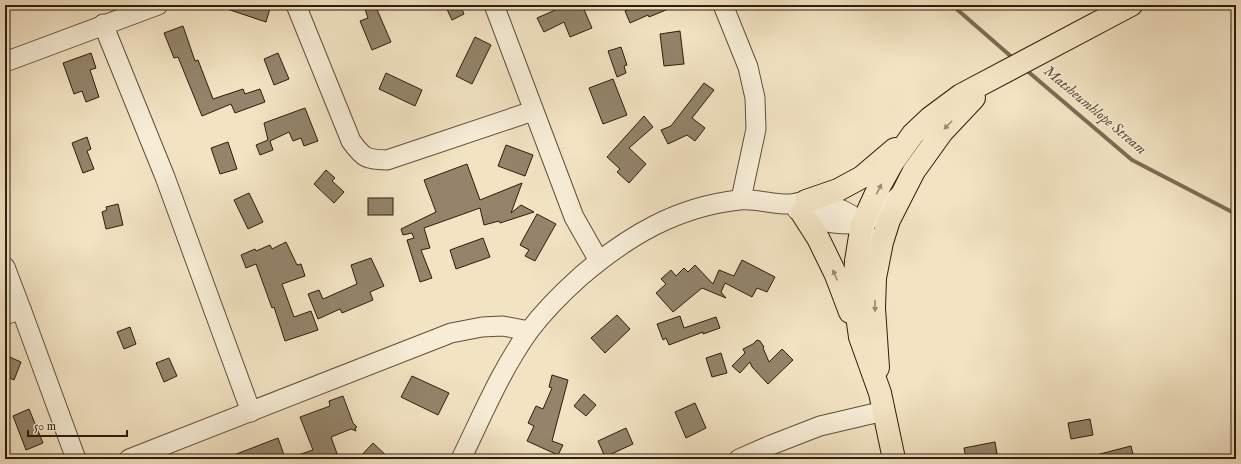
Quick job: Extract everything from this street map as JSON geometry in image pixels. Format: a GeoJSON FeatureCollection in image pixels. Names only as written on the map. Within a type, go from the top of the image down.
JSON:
{"type":"FeatureCollection","features":[{"type":"Feature","properties":{"kind":"main road"},"geometry":{"type":"LineString","coordinates":[[894,459],[882,402],[860,337],[833,269],[818,238],[799,206],[838,190],[862,177],[930,118],[961,96],[1131,5]]}},
{"type":"Feature","properties":{"kind":"main road"},"geometry":{"type":"LineString","coordinates":[[882,402],[874,308],[875,278],[882,242],[889,220],[914,171],[942,132],[995,77]]}},
{"type":"Feature","properties":{"kind":"main road"},"geometry":{"type":"LineString","coordinates":[[860,337],[854,294],[856,261],[862,224],[879,186],[893,162],[913,134]]}},
{"type":"Feature","properties":{"kind":"street"},"geometry":{"type":"LineString","coordinates":[[5,62],[103,24],[158,5]]}},
{"type":"Feature","properties":{"kind":"street"},"geometry":{"type":"LineString","coordinates":[[296,5],[351,141],[359,152],[365,157],[387,160],[533,111]]}},
{"type":"Feature","properties":{"kind":"street"},"geometry":{"type":"LineString","coordinates":[[494,5],[574,217],[599,261]]}},
{"type":"Feature","properties":{"kind":"street"},"geometry":{"type":"LineString","coordinates":[[723,5],[748,67],[755,98],[756,129],[741,199]]}},
{"type":"Feature","properties":{"kind":"street"},"geometry":{"type":"LineString","coordinates":[[103,24],[165,178],[252,412]]}},
{"type":"Feature","properties":{"kind":"street"},"geometry":{"type":"LineString","coordinates":[[862,224],[874,217],[902,193]]}},
{"type":"Feature","properties":{"kind":"street"},"geometry":{"type":"LineString","coordinates":[[461,459],[492,393],[529,331],[546,310],[569,287],[599,261],[629,239],[654,224],[690,210],[741,199],[799,206],[826,204],[840,208],[862,224],[867,234],[875,278]]}},
{"type":"Feature","properties":{"kind":"street"},"geometry":{"type":"LineString","coordinates":[[5,267],[13,312],[76,459]]}},
{"type":"Feature","properties":{"kind":"street"},"geometry":{"type":"LineString","coordinates":[[129,459],[451,333],[482,327],[503,326],[529,331]]}},
{"type":"Feature","properties":{"kind":"street"},"geometry":{"type":"LineString","coordinates":[[739,459],[771,444],[882,402]]}},
{"type":"Feature","properties":{"kind":"building"},"geometry":{"type":"Polygon","coordinates":[[[222,5],[271,5],[266,22],[221,7],[222,5]]]}},
{"type":"Feature","properties":{"kind":"building"},"geometry":{"type":"Polygon","coordinates":[[[375,5],[391,42],[372,50],[360,21],[368,18],[365,9],[375,5]]]}},
{"type":"Feature","properties":{"kind":"building"},"geometry":{"type":"Polygon","coordinates":[[[445,5],[460,5],[464,14],[452,20],[445,5]]]}},
{"type":"Feature","properties":{"kind":"building"},"geometry":{"type":"Polygon","coordinates":[[[567,5],[582,5],[592,28],[570,37],[564,22],[544,32],[537,18],[567,5]]]}},
{"type":"Feature","properties":{"kind":"building"},"geometry":{"type":"Polygon","coordinates":[[[640,5],[678,5],[630,23],[625,11],[640,5]]]}},
{"type":"Feature","properties":{"kind":"building"},"geometry":{"type":"Polygon","coordinates":[[[183,26],[195,61],[198,60],[213,99],[243,89],[245,94],[260,89],[265,102],[235,113],[231,104],[202,116],[178,57],[174,58],[164,33],[183,26]]]}},
{"type":"Feature","properties":{"kind":"building"},"geometry":{"type":"Polygon","coordinates":[[[680,31],[684,64],[664,66],[660,34],[680,31]]]}},
{"type":"Feature","properties":{"kind":"building"},"geometry":{"type":"Polygon","coordinates":[[[475,37],[491,45],[472,84],[456,76],[475,37]]]}},
{"type":"Feature","properties":{"kind":"building"},"geometry":{"type":"Polygon","coordinates":[[[621,47],[627,65],[624,66],[626,73],[617,77],[608,51],[621,47]]]}},
{"type":"Feature","properties":{"kind":"building"},"geometry":{"type":"Polygon","coordinates":[[[91,53],[96,68],[90,70],[99,97],[86,102],[82,91],[74,94],[63,63],[91,53]]]}},
{"type":"Feature","properties":{"kind":"building"},"geometry":{"type":"Polygon","coordinates":[[[278,53],[289,79],[274,85],[264,59],[278,53]]]}},
{"type":"Feature","properties":{"kind":"building"},"geometry":{"type":"Polygon","coordinates":[[[386,73],[422,90],[415,106],[379,89],[386,73]]]}},
{"type":"Feature","properties":{"kind":"building"},"geometry":{"type":"Polygon","coordinates":[[[613,79],[627,115],[603,124],[589,88],[613,79]]]}},
{"type":"Feature","properties":{"kind":"building"},"geometry":{"type":"Polygon","coordinates":[[[704,83],[714,90],[692,118],[705,128],[695,141],[687,135],[668,144],[661,130],[671,126],[704,83]]]}},
{"type":"Feature","properties":{"kind":"building"},"geometry":{"type":"Polygon","coordinates":[[[305,108],[318,141],[304,146],[301,138],[293,141],[289,132],[270,141],[273,150],[260,155],[256,145],[268,140],[264,123],[305,108]]]}},
{"type":"Feature","properties":{"kind":"building"},"geometry":{"type":"Polygon","coordinates":[[[644,116],[653,127],[629,148],[646,164],[629,183],[617,172],[620,169],[607,157],[644,116]]]}},
{"type":"Feature","properties":{"kind":"building"},"geometry":{"type":"Polygon","coordinates":[[[87,137],[91,149],[87,151],[94,169],[83,173],[72,143],[87,137]]]}},
{"type":"Feature","properties":{"kind":"building"},"geometry":{"type":"Polygon","coordinates":[[[228,142],[237,169],[220,174],[211,148],[228,142]]]}},
{"type":"Feature","properties":{"kind":"building"},"geometry":{"type":"Polygon","coordinates":[[[506,145],[533,155],[525,176],[498,166],[506,145]]]}},
{"type":"Feature","properties":{"kind":"building"},"geometry":{"type":"Polygon","coordinates":[[[467,164],[480,200],[522,183],[511,213],[521,205],[534,212],[500,223],[499,221],[484,225],[480,208],[424,228],[430,248],[421,250],[432,278],[420,282],[407,240],[414,238],[412,233],[403,235],[401,229],[436,212],[424,180],[467,164]]]}},
{"type":"Feature","properties":{"kind":"building"},"geometry":{"type":"Polygon","coordinates":[[[326,170],[335,178],[332,181],[344,192],[334,203],[314,184],[326,170]]]}},
{"type":"Feature","properties":{"kind":"building"},"geometry":{"type":"Polygon","coordinates":[[[249,193],[263,222],[248,229],[234,200],[249,193]]]}},
{"type":"Feature","properties":{"kind":"building"},"geometry":{"type":"Polygon","coordinates":[[[368,198],[393,198],[393,215],[368,215],[368,198]]]}},
{"type":"Feature","properties":{"kind":"building"},"geometry":{"type":"Polygon","coordinates":[[[118,204],[123,225],[106,229],[102,212],[107,210],[106,207],[118,204]]]}},
{"type":"Feature","properties":{"kind":"building"},"geometry":{"type":"Polygon","coordinates":[[[537,214],[556,224],[535,261],[525,256],[529,250],[520,245],[537,214]]]}},
{"type":"Feature","properties":{"kind":"building"},"geometry":{"type":"Polygon","coordinates":[[[483,238],[490,257],[456,269],[450,250],[483,238]]]}},
{"type":"Feature","properties":{"kind":"building"},"geometry":{"type":"Polygon","coordinates":[[[286,242],[297,265],[301,264],[305,276],[282,284],[294,317],[311,311],[318,330],[285,341],[274,307],[272,308],[256,264],[246,268],[241,255],[270,245],[272,249],[286,242]]]}},
{"type":"Feature","properties":{"kind":"building"},"geometry":{"type":"Polygon","coordinates":[[[371,258],[384,286],[370,292],[373,300],[342,313],[340,309],[318,319],[308,294],[319,290],[323,299],[357,284],[351,265],[371,258]]]}},
{"type":"Feature","properties":{"kind":"building"},"geometry":{"type":"Polygon","coordinates":[[[742,260],[775,277],[767,292],[757,288],[752,297],[725,283],[721,292],[726,298],[702,288],[673,312],[656,293],[666,284],[661,279],[671,270],[676,276],[684,268],[688,272],[695,265],[713,284],[719,270],[734,276],[742,260]]]}},
{"type":"Feature","properties":{"kind":"building"},"geometry":{"type":"Polygon","coordinates":[[[617,315],[630,329],[605,353],[591,338],[617,315]]]}},
{"type":"Feature","properties":{"kind":"building"},"geometry":{"type":"Polygon","coordinates":[[[680,316],[684,328],[716,317],[720,328],[703,334],[703,332],[669,345],[666,338],[663,340],[657,324],[680,316]]]}},
{"type":"Feature","properties":{"kind":"building"},"geometry":{"type":"Polygon","coordinates":[[[130,327],[136,344],[124,349],[117,332],[130,327]]]}},
{"type":"Feature","properties":{"kind":"building"},"geometry":{"type":"Polygon","coordinates":[[[757,340],[760,341],[764,347],[763,348],[769,362],[782,349],[793,360],[768,384],[752,367],[750,362],[740,373],[732,366],[745,353],[743,349],[753,344],[757,340]]]}},
{"type":"Feature","properties":{"kind":"building"},"geometry":{"type":"Polygon","coordinates":[[[721,353],[727,373],[712,377],[706,358],[721,353]]]}},
{"type":"Feature","properties":{"kind":"building"},"geometry":{"type":"Polygon","coordinates":[[[5,355],[21,362],[14,380],[5,376],[5,355]]]}},
{"type":"Feature","properties":{"kind":"building"},"geometry":{"type":"Polygon","coordinates":[[[169,358],[177,376],[164,382],[156,363],[169,358]]]}},
{"type":"Feature","properties":{"kind":"building"},"geometry":{"type":"Polygon","coordinates":[[[552,375],[568,380],[552,441],[563,445],[558,455],[527,441],[534,426],[528,423],[536,406],[543,409],[552,388],[549,387],[552,375]]]}},
{"type":"Feature","properties":{"kind":"building"},"geometry":{"type":"Polygon","coordinates":[[[412,376],[449,393],[438,415],[401,397],[412,376]]]}},
{"type":"Feature","properties":{"kind":"building"},"geometry":{"type":"Polygon","coordinates":[[[584,394],[596,405],[586,416],[574,406],[584,394]]]}},
{"type":"Feature","properties":{"kind":"building"},"geometry":{"type":"Polygon","coordinates":[[[343,396],[353,423],[357,427],[355,428],[356,431],[351,429],[331,437],[339,459],[292,459],[292,457],[313,450],[300,417],[330,406],[329,401],[343,396]]]}},
{"type":"Feature","properties":{"kind":"building"},"geometry":{"type":"Polygon","coordinates":[[[695,403],[706,428],[686,438],[675,412],[695,403]]]}},
{"type":"Feature","properties":{"kind":"building"},"geometry":{"type":"Polygon","coordinates":[[[29,409],[43,443],[26,450],[13,416],[29,409]]]}},
{"type":"Feature","properties":{"kind":"building"},"geometry":{"type":"Polygon","coordinates":[[[1090,419],[1093,435],[1071,439],[1068,423],[1090,419]]]}},
{"type":"Feature","properties":{"kind":"building"},"geometry":{"type":"Polygon","coordinates":[[[626,428],[633,444],[605,457],[598,441],[626,428]]]}},
{"type":"Feature","properties":{"kind":"building"},"geometry":{"type":"Polygon","coordinates":[[[278,438],[284,455],[275,459],[226,459],[226,458],[278,438]]]}},
{"type":"Feature","properties":{"kind":"building"},"geometry":{"type":"Polygon","coordinates":[[[995,442],[997,454],[990,455],[991,459],[966,459],[964,448],[995,442]]]}},
{"type":"Feature","properties":{"kind":"building"},"geometry":{"type":"Polygon","coordinates":[[[373,443],[390,459],[358,459],[373,443]]]}},
{"type":"Feature","properties":{"kind":"building"},"geometry":{"type":"Polygon","coordinates":[[[1131,446],[1134,459],[1096,459],[1096,455],[1131,446]]]}},
{"type":"Feature","properties":{"kind":"waterway","name":"Matsheumhlope Stream"},"geometry":{"type":"LineString","coordinates":[[952,5],[1014,59]]}},
{"type":"Feature","properties":{"kind":"waterway","name":"Matsheumhlope Stream"},"geometry":{"type":"LineString","coordinates":[[1025,69],[1132,160],[1236,214]]}}]}
